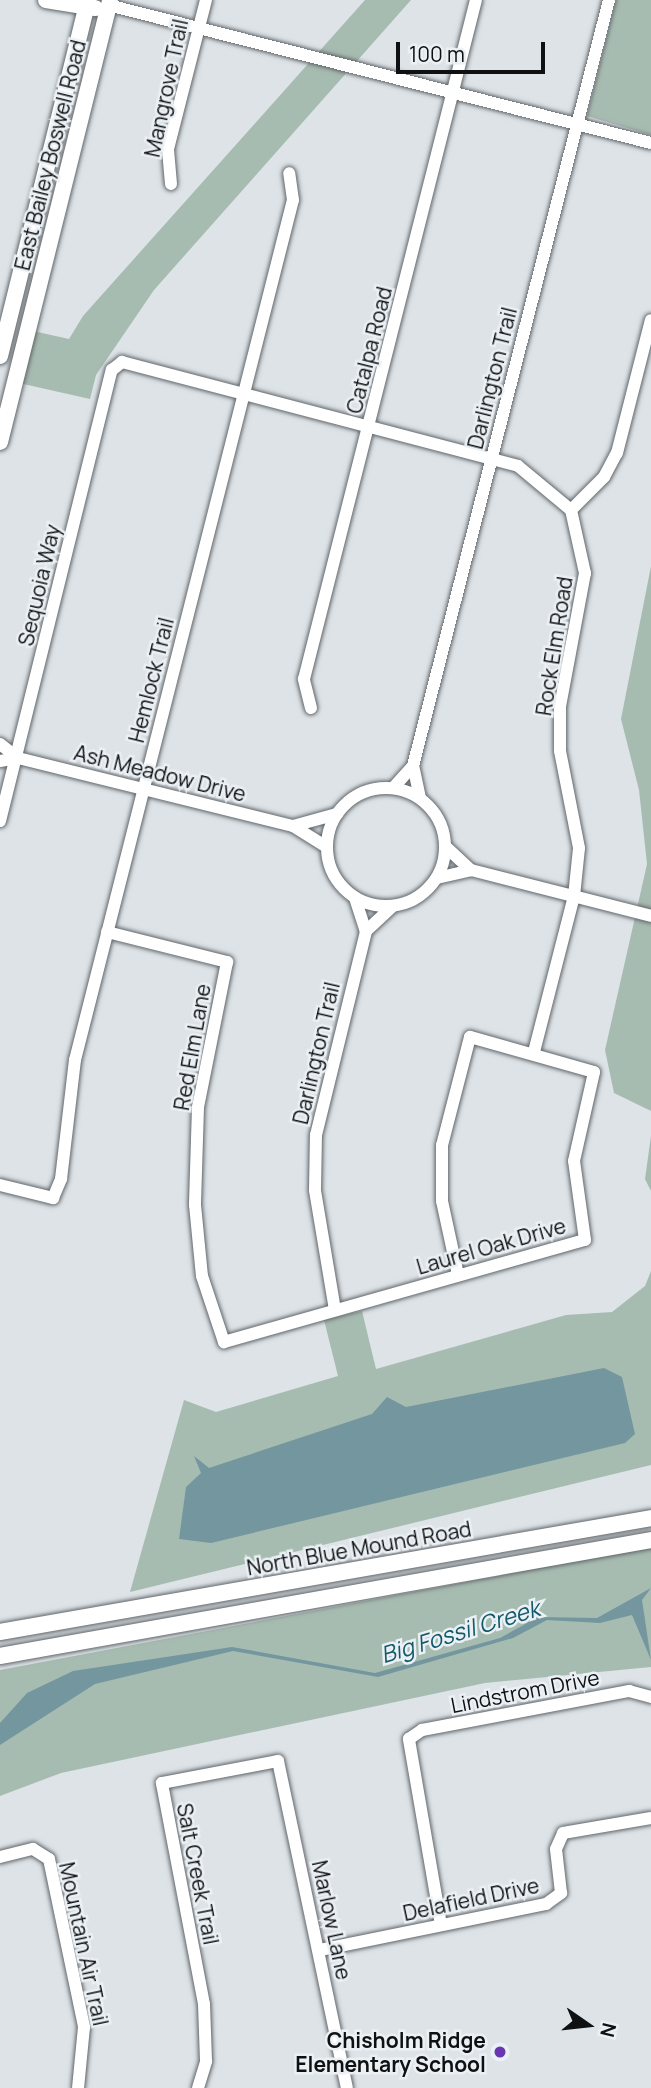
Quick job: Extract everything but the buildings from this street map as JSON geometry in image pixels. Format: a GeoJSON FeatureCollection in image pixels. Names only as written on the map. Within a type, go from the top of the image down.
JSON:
{"type":"FeatureCollection","features":[{"type":"Feature","properties":{"kind":"main road"},"geometry":{"type":"LineString","coordinates":[[46,0],[87,5],[106,2]]}},
{"type":"Feature","properties":{"kind":"main road","name":"East Bailey Boswell Road"},"geometry":{"type":"LineString","coordinates":[[0,442],[106,2]]}},
{"type":"Feature","properties":{"kind":"main road","name":"East Bailey Boswell Road"},"geometry":{"type":"LineString","coordinates":[[0,356],[87,5]]}},
{"type":"Feature","properties":{"kind":"main road","name":"North Blue Mound Road"},"geometry":{"type":"LineString","coordinates":[[0,1632],[651,1518]]}},
{"type":"Feature","properties":{"kind":"main road","name":"North Blue Mound Road"},"geometry":{"type":"LineString","coordinates":[[0,1656],[651,1540]]}},
{"type":"Feature","properties":{"kind":"main road"},"geometry":{"type":"LineString","coordinates":[[74,1618],[77,1643]]}},
{"type":"Feature","properties":{"kind":"street","name":"Mangrove Trail"},"geometry":{"type":"LineString","coordinates":[[171,184],[168,149],[206,0]]}},
{"type":"Feature","properties":{"kind":"street","name":"Catalpa Road"},"geometry":{"type":"LineString","coordinates":[[312,708],[304,680],[476,0]]}},
{"type":"Feature","properties":{"kind":"street","name":"Darlington Trail"},"geometry":{"type":"LineString","coordinates":[[420,798],[413,766],[609,0]]}},
{"type":"Feature","properties":{"kind":"street"},"geometry":{"type":"LineString","coordinates":[[106,2],[197,30],[578,122],[651,143]]}},
{"type":"Feature","properties":{"kind":"street","name":"Hemlock Trail"},"geometry":{"type":"LineString","coordinates":[[0,1185],[53,1198],[61,1179],[75,1060],[293,200],[289,173]]}},
{"type":"Feature","properties":{"kind":"street"},"geometry":{"type":"LineString","coordinates":[[243,394],[492,457],[538,477],[571,510],[604,477],[617,453],[651,320]]}},
{"type":"Feature","properties":{"kind":"street","name":"Sequoia Way"},"geometry":{"type":"LineString","coordinates":[[0,821],[18,758],[112,370],[122,362],[243,394]]}},
{"type":"Feature","properties":{"kind":"street","name":"Rock Elm Road"},"geometry":{"type":"LineString","coordinates":[[534,1052],[574,896],[579,848],[560,751],[560,706],[586,573],[571,510]]}},
{"type":"Feature","properties":{"kind":"street","name":"Ash Meadow Drive"},"geometry":{"type":"LineString","coordinates":[[0,744],[18,758]]}},
{"type":"Feature","properties":{"kind":"street","name":"Ash Meadow Drive"},"geometry":{"type":"LineString","coordinates":[[0,761],[18,758],[293,826],[327,847]]}},
{"type":"Feature","properties":{"kind":"street","name":"Darlington Trail"},"geometry":{"type":"LineString","coordinates":[[393,788],[413,766]]}},
{"type":"Feature","properties":{"kind":"street"},"geometry":{"type":"LineString","coordinates":[[393,788],[420,798],[439,819],[446,847],[437,878],[425,892],[392,907],[366,931],[355,898],[334,876],[327,847],[337,814],[361,793],[393,788]]}},
{"type":"Feature","properties":{"kind":"street","name":"Ash Meadow Drive"},"geometry":{"type":"LineString","coordinates":[[293,826],[337,814]]}},
{"type":"Feature","properties":{"kind":"street"},"geometry":{"type":"LineString","coordinates":[[446,847],[471,870]]}},
{"type":"Feature","properties":{"kind":"street"},"geometry":{"type":"LineString","coordinates":[[437,878],[471,870],[651,916]]}},
{"type":"Feature","properties":{"kind":"street"},"geometry":{"type":"LineString","coordinates":[[355,898],[392,907]]}},
{"type":"Feature","properties":{"kind":"street","name":"Darlington Trail"},"geometry":{"type":"LineString","coordinates":[[335,1310],[315,1190],[316,1135],[366,931]]}},
{"type":"Feature","properties":{"kind":"street","name":"Red Elm Lane"},"geometry":{"type":"LineString","coordinates":[[107,932],[227,962],[198,1107],[195,1205],[202,1276],[224,1342]]}},
{"type":"Feature","properties":{"kind":"street"},"geometry":{"type":"LineString","coordinates":[[458,1275],[442,1201],[442,1145],[467,1044],[470,1037],[534,1052]]}},
{"type":"Feature","properties":{"kind":"street","name":"Laurel Oak Drive"},"geometry":{"type":"LineString","coordinates":[[224,1342],[584,1240],[573,1161],[594,1072],[534,1052]]}},
{"type":"Feature","properties":{"kind":"street","name":"Lindstrom Drive"},"geometry":{"type":"LineString","coordinates":[[441,1925],[409,1739],[422,1730],[629,1691],[651,1697]]}},
{"type":"Feature","properties":{"kind":"street","name":"Marlow Lane"},"geometry":{"type":"LineString","coordinates":[[278,1761],[347,2088]]}},
{"type":"Feature","properties":{"kind":"street","name":"Salt Creek Trail"},"geometry":{"type":"LineString","coordinates":[[198,2088],[205,2061],[204,2004],[162,1783],[278,1761]]}},
{"type":"Feature","properties":{"kind":"street","name":"Delafield Drive"},"geometry":{"type":"LineString","coordinates":[[320,1950],[555,1900],[562,1883],[556,1849],[563,1833],[651,1818]]}},
{"type":"Feature","properties":{"kind":"street","name":"Mountain Air Trail"},"geometry":{"type":"LineString","coordinates":[[0,1857],[33,1849],[49,1858],[84,2027],[78,2088]]}},
{"type":"Feature","properties":{"kind":"green space"},"geometry":{"type":"Polygon","coordinates":[[[365,0],[411,0],[154,290],[96,375],[90,399],[19,383],[33,331],[69,339],[83,316],[365,0]]]}},
{"type":"Feature","properties":{"kind":"green space"},"geometry":{"type":"Polygon","coordinates":[[[616,0],[651,0],[651,135],[587,116],[616,0]]]}},
{"type":"Feature","properties":{"kind":"green space"},"geometry":{"type":"Polygon","coordinates":[[[651,566],[651,1111],[614,1093],[605,1050],[647,864],[639,790],[621,719],[651,566]]]}},
{"type":"Feature","properties":{"kind":"green space"},"geometry":{"type":"Polygon","coordinates":[[[651,1136],[651,1191],[645,1179],[651,1136]]]}},
{"type":"Feature","properties":{"kind":"green space"},"geometry":{"type":"Polygon","coordinates":[[[651,1271],[651,1465],[130,1592],[184,1400],[216,1412],[338,1376],[324,1320],[362,1311],[376,1369],[566,1315],[612,1312],[645,1286],[651,1271]]]}},
{"type":"Feature","properties":{"kind":"green space"},"geometry":{"type":"Polygon","coordinates":[[[651,1547],[651,1667],[485,1683],[61,1773],[0,1796],[0,1670],[651,1547]]]}},
{"type":"Feature","properties":{"kind":"water"},"geometry":{"type":"Polygon","coordinates":[[[604,1368],[622,1377],[635,1434],[625,1443],[211,1543],[179,1539],[186,1487],[201,1473],[194,1456],[209,1468],[372,1414],[387,1397],[406,1407],[604,1368]]]}},
{"type":"Feature","properties":{"kind":"water"},"geometry":{"type":"Polygon","coordinates":[[[651,1588],[642,1600],[651,1660],[632,1615],[600,1623],[547,1620],[513,1638],[378,1677],[233,1651],[95,1684],[0,1745],[0,1723],[27,1693],[73,1671],[232,1647],[375,1673],[500,1638],[538,1617],[597,1618],[651,1588]]]}},
{"type":"Feature","properties":{"kind":"place","name":"Chisholm Ridge Elementary School"},"geometry":{"type":"Point","coordinates":[500,2052]}},
{"type":"Feature","properties":{"kind":"water label","name":"Big Fossil Creek"},"geometry":{"type":"Point","coordinates":[460,1631]}}]}
